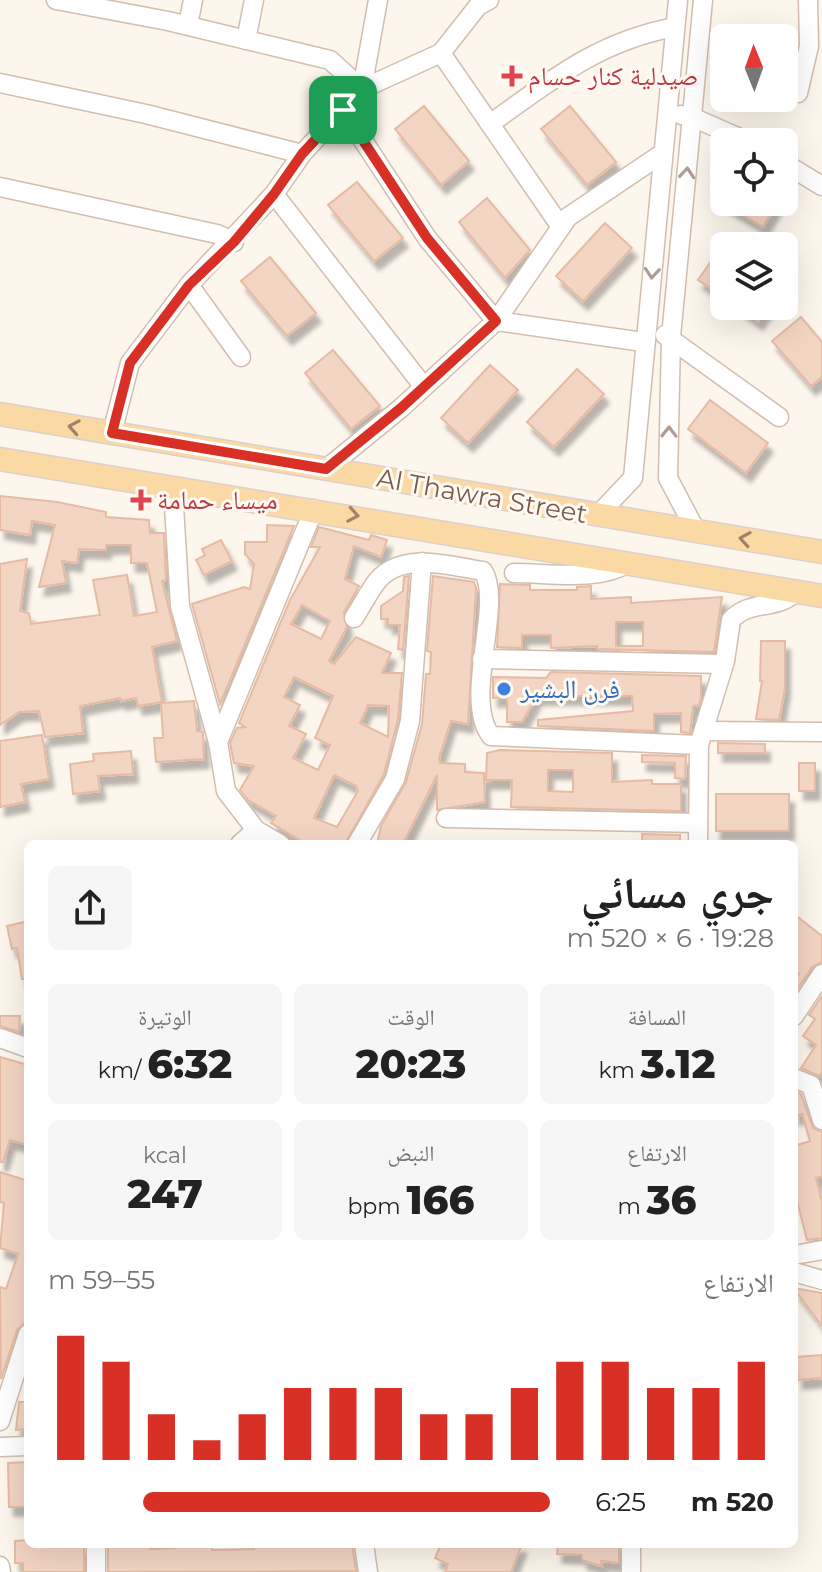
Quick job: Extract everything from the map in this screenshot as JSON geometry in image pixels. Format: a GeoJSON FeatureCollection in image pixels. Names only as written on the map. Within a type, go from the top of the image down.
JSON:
{"type":"FeatureCollection","features":[{"type":"Feature","properties":{"kind":"main road","name":"Al Thawra Street"},"geometry":{"type":"LineString","coordinates":[[0,414],[822,552]]}},
{"type":"Feature","properties":{"kind":"main road","name":"Al Thawra Street"},"geometry":{"type":"LineString","coordinates":[[0,459],[822,596]]}},
{"type":"Feature","properties":{"kind":"street"},"geometry":{"type":"LineString","coordinates":[[56,0],[188,25],[330,60],[362,89]]}},
{"type":"Feature","properties":{"kind":"street"},"geometry":{"type":"LineString","coordinates":[[188,25],[193,0]]}},
{"type":"Feature","properties":{"kind":"street"},"geometry":{"type":"LineString","coordinates":[[246,40],[254,0]]}},
{"type":"Feature","properties":{"kind":"street"},"geometry":{"type":"LineString","coordinates":[[362,89],[378,0]]}},
{"type":"Feature","properties":{"kind":"street"},"geometry":{"type":"LineString","coordinates":[[598,515],[633,478],[678,0]]}},
{"type":"Feature","properties":{"kind":"street"},"geometry":{"type":"LineString","coordinates":[[696,531],[668,478],[671,337],[703,0]]}},
{"type":"Feature","properties":{"kind":"street"},"geometry":{"type":"LineString","coordinates":[[798,93],[809,46],[808,0]]}},
{"type":"Feature","properties":{"kind":"street"},"geometry":{"type":"LineString","coordinates":[[112,433],[130,363],[189,285],[234,242],[302,154],[362,89],[441,53],[477,2]]}},
{"type":"Feature","properties":{"kind":"street"},"geometry":{"type":"LineString","coordinates":[[490,124],[605,46],[640,33],[675,27]]}},
{"type":"Feature","properties":{"kind":"street"},"geometry":{"type":"LineString","coordinates":[[441,53],[561,227]]}},
{"type":"Feature","properties":{"kind":"street"},"geometry":{"type":"LineString","coordinates":[[0,83],[146,114],[302,154]]}},
{"type":"Feature","properties":{"kind":"street"},"geometry":{"type":"LineString","coordinates":[[343,110],[427,238],[496,321],[671,337],[779,417]]}},
{"type":"Feature","properties":{"kind":"street"},"geometry":{"type":"LineString","coordinates":[[666,114],[692,117],[717,128]]}},
{"type":"Feature","properties":{"kind":"street"},"geometry":{"type":"LineString","coordinates":[[326,469],[424,387],[496,321],[568,217],[663,153]]}},
{"type":"Feature","properties":{"kind":"street"},"geometry":{"type":"LineString","coordinates":[[798,171],[822,186]]}},
{"type":"Feature","properties":{"kind":"street"},"geometry":{"type":"LineString","coordinates":[[0,187],[202,231],[234,242]]}},
{"type":"Feature","properties":{"kind":"street"},"geometry":{"type":"LineString","coordinates":[[274,194],[424,387]]}},
{"type":"Feature","properties":{"kind":"street"},"geometry":{"type":"LineString","coordinates":[[189,285],[241,357]]}},
{"type":"Feature","properties":{"kind":"street"},"geometry":{"type":"LineString","coordinates":[[633,478],[658,481],[668,478]]}},
{"type":"Feature","properties":{"kind":"street"},"geometry":{"type":"LineString","coordinates":[[173,489],[180,606],[218,742],[226,791],[256,830],[273,840]]}},
{"type":"Feature","properties":{"kind":"street"},"geometry":{"type":"LineString","coordinates":[[218,742],[314,509]]}},
{"type":"Feature","properties":{"kind":"street"},"geometry":{"type":"LineString","coordinates":[[359,840],[395,779],[410,721],[422,562]]}},
{"type":"Feature","properties":{"kind":"street"},"geometry":{"type":"LineString","coordinates":[[354,618],[380,578],[422,562],[483,571],[487,577],[482,659],[483,719],[491,736],[702,738],[822,732]]}},
{"type":"Feature","properties":{"kind":"street"},"geometry":{"type":"LineString","coordinates":[[514,573],[587,574],[615,571],[628,563]]}},
{"type":"Feature","properties":{"kind":"street"},"geometry":{"type":"LineString","coordinates":[[698,840],[702,738],[723,664],[731,620],[753,605],[786,602],[796,592]]}},
{"type":"Feature","properties":{"kind":"street"},"geometry":{"type":"LineString","coordinates":[[482,659],[723,664]]}},
{"type":"Feature","properties":{"kind":"street"},"geometry":{"type":"LineString","coordinates":[[446,818],[698,823]]}},
{"type":"Feature","properties":{"kind":"street"},"geometry":{"type":"LineString","coordinates":[[245,840],[256,830]]}},
{"type":"Feature","properties":{"kind":"street"},"geometry":{"type":"LineString","coordinates":[[798,1010],[822,974]]}},
{"type":"Feature","properties":{"kind":"street"},"geometry":{"type":"LineString","coordinates":[[0,1038],[24,1047]]}},
{"type":"Feature","properties":{"kind":"street"},"geometry":{"type":"LineString","coordinates":[[798,1080],[811,1085],[822,1120]]}},
{"type":"Feature","properties":{"kind":"street"},"geometry":{"type":"LineString","coordinates":[[798,1254],[822,1250]]}},
{"type":"Feature","properties":{"kind":"street"},"geometry":{"type":"LineString","coordinates":[[798,1273],[822,1280]]}},
{"type":"Feature","properties":{"kind":"street"},"geometry":{"type":"LineString","coordinates":[[0,1421],[24,1346]]}},
{"type":"Feature","properties":{"kind":"street"},"geometry":{"type":"LineString","coordinates":[[0,1447],[24,1446]]}},
{"type":"Feature","properties":{"kind":"street"},"geometry":{"type":"LineString","coordinates":[[96,1548],[96,1572]]}},
{"type":"Feature","properties":{"kind":"street"},"geometry":{"type":"LineString","coordinates":[[365,1548],[368,1572]]}},
{"type":"Feature","properties":{"kind":"street"},"geometry":{"type":"LineString","coordinates":[[631,1548],[631,1572]]}},
{"type":"Feature","properties":{"kind":"building"},"geometry":{"type":"Polygon","coordinates":[[[424,106],[469,161],[441,185],[395,129],[424,106]]]}},
{"type":"Feature","properties":{"kind":"building"},"geometry":{"type":"Polygon","coordinates":[[[570,106],[616,162],[587,185],[541,129],[570,106]]]}},
{"type":"Feature","properties":{"kind":"building"},"geometry":{"type":"Polygon","coordinates":[[[357,182],[403,238],[374,261],[328,205],[357,182]]]}},
{"type":"Feature","properties":{"kind":"building"},"geometry":{"type":"Polygon","coordinates":[[[487,198],[530,250],[505,278],[459,222],[487,198]]]}},
{"type":"Feature","properties":{"kind":"building"},"geometry":{"type":"Polygon","coordinates":[[[745,216],[770,216],[763,227],[745,216]]]}},
{"type":"Feature","properties":{"kind":"building"},"geometry":{"type":"Polygon","coordinates":[[[605,223],[632,248],[583,301],[556,276],[605,223]]]}},
{"type":"Feature","properties":{"kind":"building"},"geometry":{"type":"Polygon","coordinates":[[[270,257],[316,313],[287,336],[241,281],[270,257]]]}},
{"type":"Feature","properties":{"kind":"building"},"geometry":{"type":"Polygon","coordinates":[[[710,263],[710,288],[698,280],[710,263]]]}},
{"type":"Feature","properties":{"kind":"building"},"geometry":{"type":"Polygon","coordinates":[[[801,317],[822,342],[822,377],[811,386],[772,341],[801,317]]]}},
{"type":"Feature","properties":{"kind":"building"},"geometry":{"type":"Polygon","coordinates":[[[333,350],[380,406],[351,429],[305,373],[333,350]]]}},
{"type":"Feature","properties":{"kind":"building"},"geometry":{"type":"Polygon","coordinates":[[[490,365],[518,390],[468,443],[441,418],[490,365]]]}},
{"type":"Feature","properties":{"kind":"building"},"geometry":{"type":"Polygon","coordinates":[[[577,369],[604,394],[554,447],[527,422],[577,369]]]}},
{"type":"Feature","properties":{"kind":"building"},"geometry":{"type":"Polygon","coordinates":[[[710,400],[768,443],[746,473],[688,429],[710,400]]]}},
{"type":"Feature","properties":{"kind":"building"},"geometry":{"type":"Polygon","coordinates":[[[0,496],[57,502],[106,512],[106,517],[149,520],[150,533],[164,533],[166,580],[162,581],[177,641],[152,647],[162,702],[138,706],[136,698],[121,701],[120,698],[80,706],[83,733],[45,737],[39,711],[19,712],[0,725],[0,564],[27,559],[20,611],[29,613],[31,624],[100,615],[93,580],[127,575],[134,616],[157,612],[147,563],[131,563],[131,545],[106,545],[106,550],[79,549],[77,563],[62,561],[66,583],[39,587],[55,525],[32,521],[30,535],[0,530],[0,496]]]}},
{"type":"Feature","properties":{"kind":"building"},"geometry":{"type":"Polygon","coordinates":[[[267,525],[294,526],[220,704],[192,604],[244,587],[250,589],[254,564],[245,554],[245,542],[267,542],[267,525]]]}},
{"type":"Feature","properties":{"kind":"building"},"geometry":{"type":"Polygon","coordinates":[[[319,527],[369,540],[371,535],[387,540],[381,557],[354,546],[345,579],[359,586],[344,612],[347,627],[329,661],[334,664],[356,637],[391,653],[382,673],[402,673],[398,719],[384,774],[347,840],[299,840],[271,823],[276,816],[248,800],[240,790],[254,766],[234,763],[230,743],[237,728],[245,727],[239,723],[290,600],[320,547],[311,547],[319,527]],[[302,605],[291,624],[321,639],[330,621],[302,605]],[[294,677],[284,697],[300,705],[289,726],[306,734],[293,758],[318,770],[330,745],[315,738],[333,696],[294,677]],[[368,705],[360,723],[388,737],[389,706],[368,705]],[[334,775],[314,818],[337,827],[358,791],[356,786],[334,775]]]}},
{"type":"Feature","properties":{"kind":"building"},"geometry":{"type":"Polygon","coordinates":[[[221,540],[232,561],[204,575],[196,560],[205,555],[202,549],[221,540]]]}},
{"type":"Feature","properties":{"kind":"building"},"geometry":{"type":"Polygon","coordinates":[[[409,576],[403,650],[398,649],[400,625],[388,625],[388,619],[381,619],[381,606],[403,591],[404,577],[409,576]]]}},
{"type":"Feature","properties":{"kind":"building"},"geometry":{"type":"Polygon","coordinates":[[[433,576],[474,582],[468,724],[451,721],[439,758],[440,763],[465,764],[465,772],[484,773],[485,802],[437,810],[437,775],[405,840],[378,840],[381,826],[406,782],[422,724],[426,674],[430,674],[431,652],[427,651],[433,576]]]}},
{"type":"Feature","properties":{"kind":"building"},"geometry":{"type":"Polygon","coordinates":[[[500,584],[530,585],[530,590],[577,590],[577,587],[591,586],[591,599],[631,597],[631,603],[722,597],[714,652],[597,649],[597,646],[551,648],[551,635],[522,635],[522,648],[497,647],[500,584]],[[616,622],[616,646],[643,646],[643,622],[616,622]]]}},
{"type":"Feature","properties":{"kind":"building"},"geometry":{"type":"Polygon","coordinates":[[[761,641],[785,641],[785,688],[779,720],[756,719],[762,681],[761,641]]]}},
{"type":"Feature","properties":{"kind":"building"},"geometry":{"type":"Polygon","coordinates":[[[551,672],[701,676],[701,698],[699,705],[693,706],[690,733],[681,732],[681,713],[654,714],[654,731],[538,726],[538,720],[633,711],[632,696],[537,696],[522,722],[507,722],[507,697],[493,698],[493,677],[546,678],[551,672]]]}},
{"type":"Feature","properties":{"kind":"building"},"geometry":{"type":"Polygon","coordinates":[[[194,701],[197,731],[203,732],[204,759],[156,762],[154,738],[163,738],[161,703],[194,701]]]}},
{"type":"Feature","properties":{"kind":"building"},"geometry":{"type":"Polygon","coordinates":[[[42,735],[49,779],[21,784],[25,802],[0,807],[0,741],[42,735]]]}},
{"type":"Feature","properties":{"kind":"building"},"geometry":{"type":"Polygon","coordinates":[[[718,743],[765,744],[765,753],[718,753],[718,743]]]}},
{"type":"Feature","properties":{"kind":"building"},"geometry":{"type":"Polygon","coordinates":[[[500,750],[612,753],[612,782],[652,780],[652,784],[681,784],[681,811],[511,807],[512,780],[486,780],[487,753],[500,750]],[[548,770],[548,791],[573,792],[573,770],[548,770]]]}},
{"type":"Feature","properties":{"kind":"building"},"geometry":{"type":"Polygon","coordinates":[[[131,751],[133,774],[98,776],[100,791],[73,794],[70,764],[94,761],[93,754],[131,751]]]}},
{"type":"Feature","properties":{"kind":"building"},"geometry":{"type":"Polygon","coordinates":[[[642,755],[686,756],[685,779],[675,778],[675,763],[642,762],[642,755]]]}},
{"type":"Feature","properties":{"kind":"building"},"geometry":{"type":"Polygon","coordinates":[[[799,763],[815,763],[815,791],[799,791],[799,763]]]}},
{"type":"Feature","properties":{"kind":"building"},"geometry":{"type":"Polygon","coordinates":[[[716,794],[789,794],[789,831],[716,831],[716,794]]]}},
{"type":"Feature","properties":{"kind":"building"},"geometry":{"type":"Polygon","coordinates":[[[642,834],[680,835],[680,840],[642,840],[642,834]]]}},
{"type":"Feature","properties":{"kind":"building"},"geometry":{"type":"Polygon","coordinates":[[[798,917],[822,936],[822,962],[812,967],[798,988],[798,917]]]}},
{"type":"Feature","properties":{"kind":"building"},"geometry":{"type":"Polygon","coordinates":[[[24,922],[24,979],[17,948],[12,949],[7,926],[24,922]]]}},
{"type":"Feature","properties":{"kind":"building"},"geometry":{"type":"Polygon","coordinates":[[[822,996],[822,1072],[819,1076],[801,1068],[816,1045],[803,1036],[815,1019],[809,1015],[822,996]]]}},
{"type":"Feature","properties":{"kind":"building"},"geometry":{"type":"Polygon","coordinates":[[[0,1016],[20,1016],[19,1032],[0,1026],[0,1016]]]}},
{"type":"Feature","properties":{"kind":"building"},"geometry":{"type":"Polygon","coordinates":[[[0,1057],[24,1064],[24,1144],[10,1140],[3,1162],[0,1162],[0,1057]]]}},
{"type":"Feature","properties":{"kind":"building"},"geometry":{"type":"Polygon","coordinates":[[[798,1093],[813,1128],[822,1132],[822,1176],[816,1178],[822,1202],[822,1238],[807,1240],[798,1205],[798,1145],[810,1141],[802,1114],[798,1115],[798,1093]]]}},
{"type":"Feature","properties":{"kind":"building"},"geometry":{"type":"Polygon","coordinates":[[[0,1172],[24,1180],[24,1323],[17,1330],[1,1379],[0,1287],[6,1289],[18,1254],[0,1248],[4,1203],[0,1202],[0,1172]]]}},
{"type":"Feature","properties":{"kind":"building"},"geometry":{"type":"Polygon","coordinates":[[[798,1289],[822,1293],[822,1326],[798,1294],[798,1289]]]}},
{"type":"Feature","properties":{"kind":"building"},"geometry":{"type":"Polygon","coordinates":[[[822,1355],[822,1378],[798,1380],[798,1357],[822,1355]]]}},
{"type":"Feature","properties":{"kind":"building"},"geometry":{"type":"Polygon","coordinates":[[[19,1402],[24,1402],[24,1429],[16,1430],[19,1402]]]}},
{"type":"Feature","properties":{"kind":"building"},"geometry":{"type":"Polygon","coordinates":[[[24,1462],[24,1507],[9,1507],[8,1463],[24,1462]]]}},
{"type":"Feature","properties":{"kind":"building"},"geometry":{"type":"Polygon","coordinates":[[[24,1540],[24,1548],[84,1548],[84,1572],[23,1572],[23,1563],[15,1563],[15,1541],[24,1540]]]}},
{"type":"Feature","properties":{"kind":"building"},"geometry":{"type":"Polygon","coordinates":[[[108,1548],[353,1548],[356,1571],[108,1572],[108,1548]]]}},
{"type":"Feature","properties":{"kind":"building"},"geometry":{"type":"Polygon","coordinates":[[[439,1548],[520,1548],[511,1572],[445,1572],[448,1564],[435,1558],[439,1548]]]}},
{"type":"Feature","properties":{"kind":"building"},"geometry":{"type":"Polygon","coordinates":[[[558,1548],[619,1548],[619,1563],[601,1561],[602,1566],[582,1560],[582,1555],[557,1554],[558,1548]]]}},
{"type":"Feature","properties":{"kind":"place","name":"صيدلية كنار حسام"},"geometry":{"type":"Point","coordinates":[512,76]}},
{"type":"Feature","properties":{"kind":"place","name":"ميساء حمامة"},"geometry":{"type":"Point","coordinates":[141,500]}},
{"type":"Feature","properties":{"kind":"place","name":"فرن البشير"},"geometry":{"type":"Point","coordinates":[504,689]}},
{"type":"Feature","properties":{"kind":"route"},"geometry":{"type":"LineString","coordinates":[[343,110],[427,238],[496,321],[401,408],[326,469],[112,433],[130,363],[189,285],[234,242],[302,154],[343,110]]}}]}
